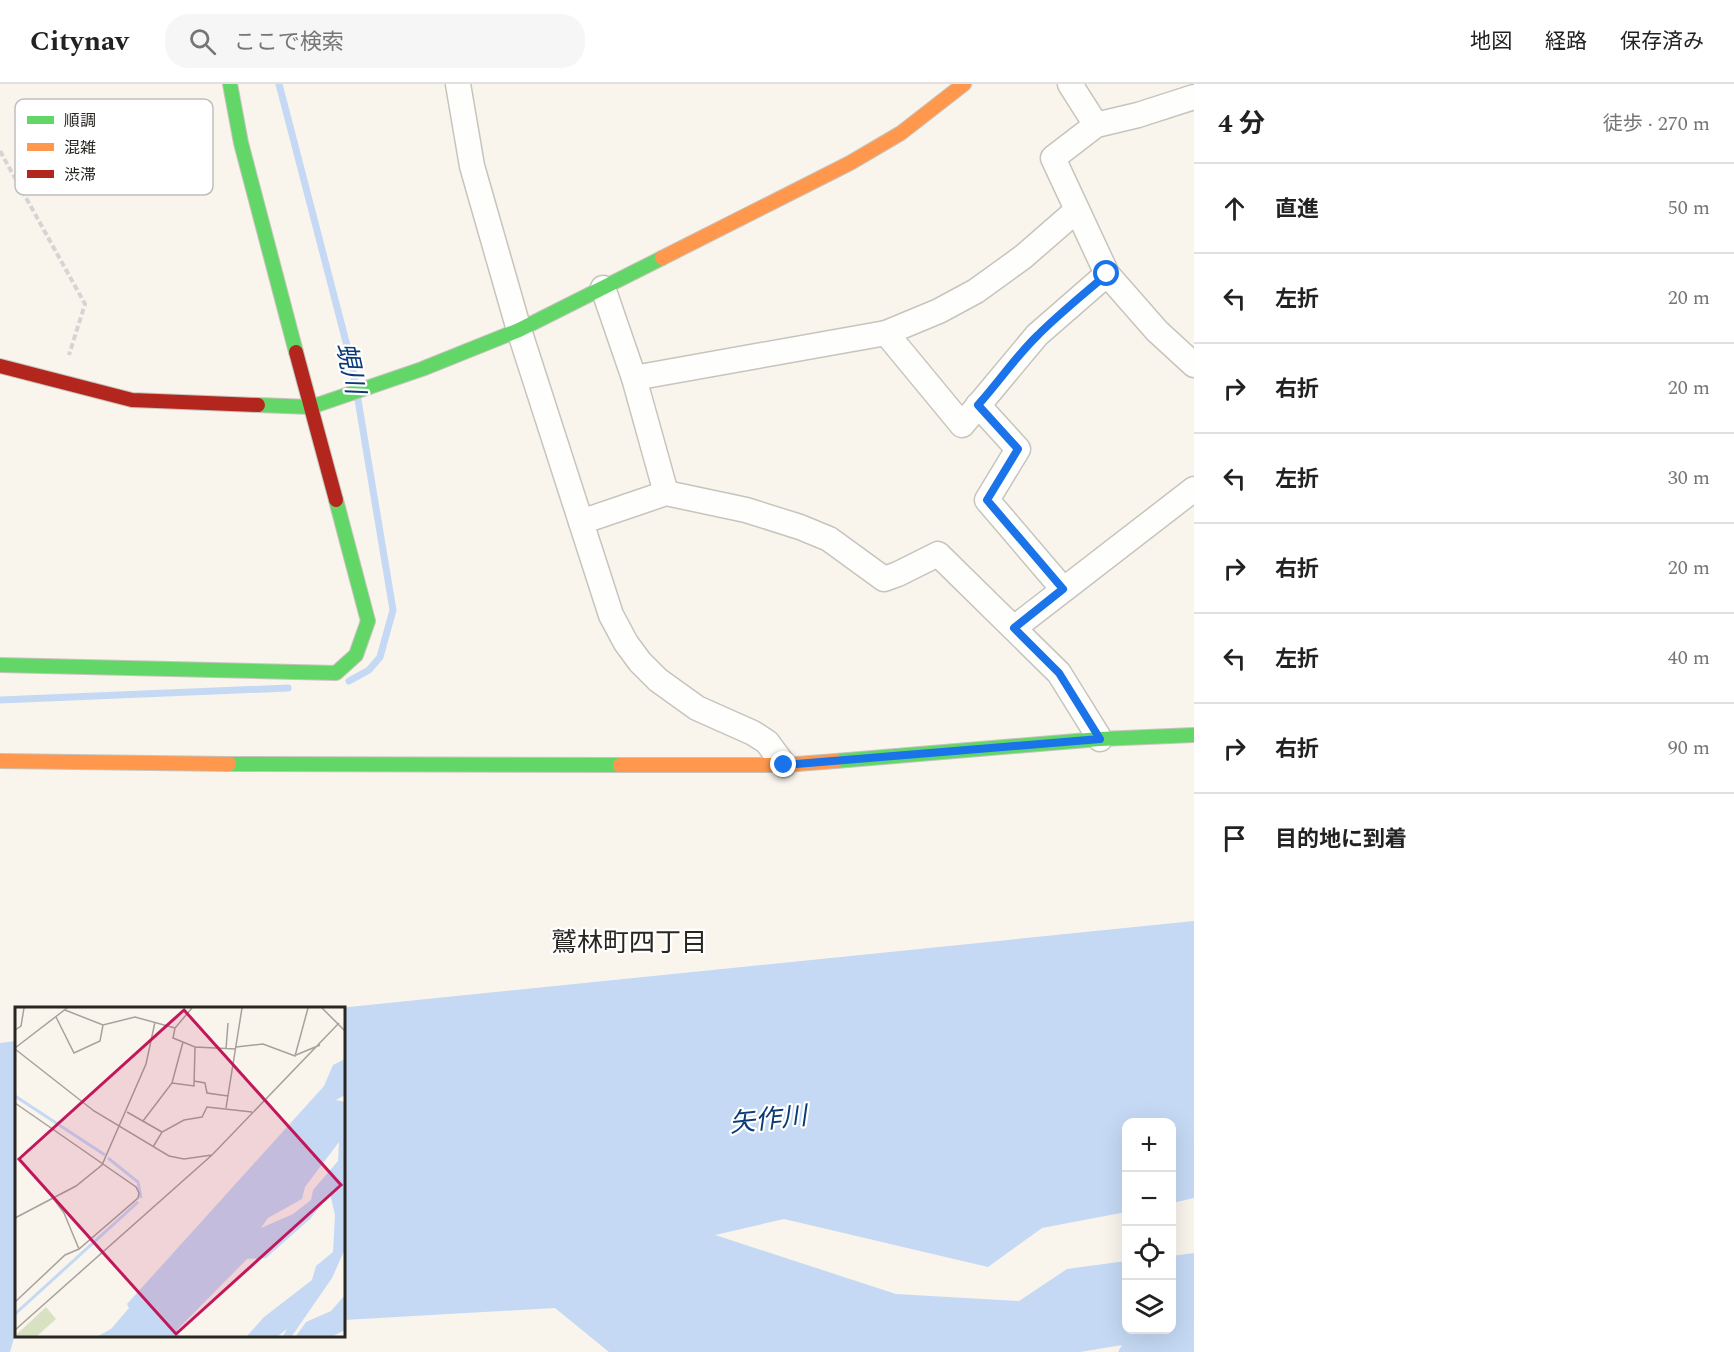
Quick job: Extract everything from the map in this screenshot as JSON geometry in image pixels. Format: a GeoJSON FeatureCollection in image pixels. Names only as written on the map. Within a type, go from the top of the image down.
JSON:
{"type":"FeatureCollection","features":[{"type":"Feature","properties":{"kind":"street"},"geometry":{"type":"LineString","coordinates":[[0,665],[336,673],[356,655],[368,621],[241,143],[230,84]]}},
{"type":"Feature","properties":{"kind":"street"},"geometry":{"type":"LineString","coordinates":[[458,84],[472,166],[519,330],[611,615],[626,643],[640,662],[658,680],[697,708],[753,733],[767,742],[784,765]]}},
{"type":"Feature","properties":{"kind":"street"},"geometry":{"type":"LineString","coordinates":[[0,366],[132,400],[311,407],[422,369],[519,330],[850,163],[900,133],[964,84]]}},
{"type":"Feature","properties":{"kind":"street"},"geometry":{"type":"LineString","coordinates":[[1070,84],[1096,125]]}},
{"type":"Feature","properties":{"kind":"street"},"geometry":{"type":"LineString","coordinates":[[1194,97],[1138,115],[1096,125],[1053,158],[1107,274],[1157,331],[1194,365]]}},
{"type":"Feature","properties":{"kind":"street"},"geometry":{"type":"LineString","coordinates":[[634,378],[886,333],[939,311],[976,291],[1023,258],[1077,210]]}},
{"type":"Feature","properties":{"kind":"street"},"geometry":{"type":"LineString","coordinates":[[886,333],[962,425],[1038,335],[1107,274]]}},
{"type":"Feature","properties":{"kind":"street"},"geometry":{"type":"LineString","coordinates":[[603,288],[634,378],[666,493]]}},
{"type":"Feature","properties":{"kind":"street"},"geometry":{"type":"LineString","coordinates":[[978,405],[1018,449],[987,500],[1063,589]]}},
{"type":"Feature","properties":{"kind":"street"},"geometry":{"type":"LineString","coordinates":[[1014,628],[1194,489]]}},
{"type":"Feature","properties":{"kind":"street"},"geometry":{"type":"LineString","coordinates":[[581,522],[666,493],[746,510],[800,527],[829,539],[884,579],[938,554],[1059,673],[1100,739]]}},
{"type":"Feature","properties":{"kind":"street"},"geometry":{"type":"LineString","coordinates":[[0,760],[269,764],[784,765],[1100,739],[1194,735]]}},
{"type":"Feature","properties":{"kind":"path"},"geometry":{"type":"LineString","coordinates":[[0,151],[15,178]]}},
{"type":"Feature","properties":{"kind":"path"},"geometry":{"type":"LineString","coordinates":[[24,195],[85,304],[60,382]]}},
{"type":"Feature","properties":{"kind":"water","name":"矢作川"},"geometry":{"type":"Polygon","coordinates":[[[1194,921],[1194,1198],[1176,1202],[1176,1118],[1122,1118],[1122,1213],[1042,1228],[988,1267],[784,1219],[715,1235],[896,1294],[1019,1301],[1067,1269],[1122,1262],[1122,1334],[1176,1334],[1176,1255],[1194,1253],[1194,1352],[1118,1352],[1122,1345],[1080,1352],[609,1352],[555,1308],[345,1320],[345,1007],[1194,921]]]}},
{"type":"Feature","properties":{"kind":"water"},"geometry":{"type":"Polygon","coordinates":[[[15,1041],[15,1337],[37,1337],[14,1338],[10,1352],[0,1352],[0,1043],[15,1041]]]}},
{"type":"Feature","properties":{"kind":"waterway","name":"蜆川"},"geometry":{"type":"LineString","coordinates":[[279,84],[355,383]]}},
{"type":"Feature","properties":{"kind":"waterway","name":"蜆川"},"geometry":{"type":"LineString","coordinates":[[349,681],[369,670],[380,657],[393,610],[358,400]]}},
{"type":"Feature","properties":{"kind":"waterway"},"geometry":{"type":"LineString","coordinates":[[0,700],[288,688]]}},
{"type":"Feature","properties":{"kind":"traffic: fast"},"geometry":{"type":"LineString","coordinates":[[230,84],[241,143],[296,352]]}},
{"type":"Feature","properties":{"kind":"traffic: fast"},"geometry":{"type":"LineString","coordinates":[[258,405],[311,407],[422,369],[519,330],[662,258]]}},
{"type":"Feature","properties":{"kind":"traffic: fast"},"geometry":{"type":"LineString","coordinates":[[0,665],[336,673],[356,655],[368,621],[336,500]]}},
{"type":"Feature","properties":{"kind":"traffic: fast"},"geometry":{"type":"LineString","coordinates":[[836,761],[1100,739],[1194,735]]}},
{"type":"Feature","properties":{"kind":"traffic: fast"},"geometry":{"type":"LineString","coordinates":[[229,764],[620,765]]}},
{"type":"Feature","properties":{"kind":"traffic: slow"},"geometry":{"type":"LineString","coordinates":[[662,258],[850,163],[901,133],[964,84]]}},
{"type":"Feature","properties":{"kind":"traffic: slow"},"geometry":{"type":"LineString","coordinates":[[0,761],[229,764]]}},
{"type":"Feature","properties":{"kind":"traffic: slow"},"geometry":{"type":"LineString","coordinates":[[620,765],[784,765],[836,761]]}},
{"type":"Feature","properties":{"kind":"traffic: jam"},"geometry":{"type":"LineString","coordinates":[[296,352],[336,500]]}},
{"type":"Feature","properties":{"kind":"traffic: jam"},"geometry":{"type":"LineString","coordinates":[[0,366],[132,400],[258,405]]}},
{"type":"Feature","properties":{"kind":"district","name":"鷲林町四丁目"},"geometry":{"type":"Point","coordinates":[629,942]}},
{"type":"Feature","properties":{"kind":"route"},"geometry":{"type":"LineString","coordinates":[[784,765],[1100,739],[1059,673],[1014,628],[1063,589],[987,500],[1018,449],[978,405],[1038,335],[1107,274]]}}]}
